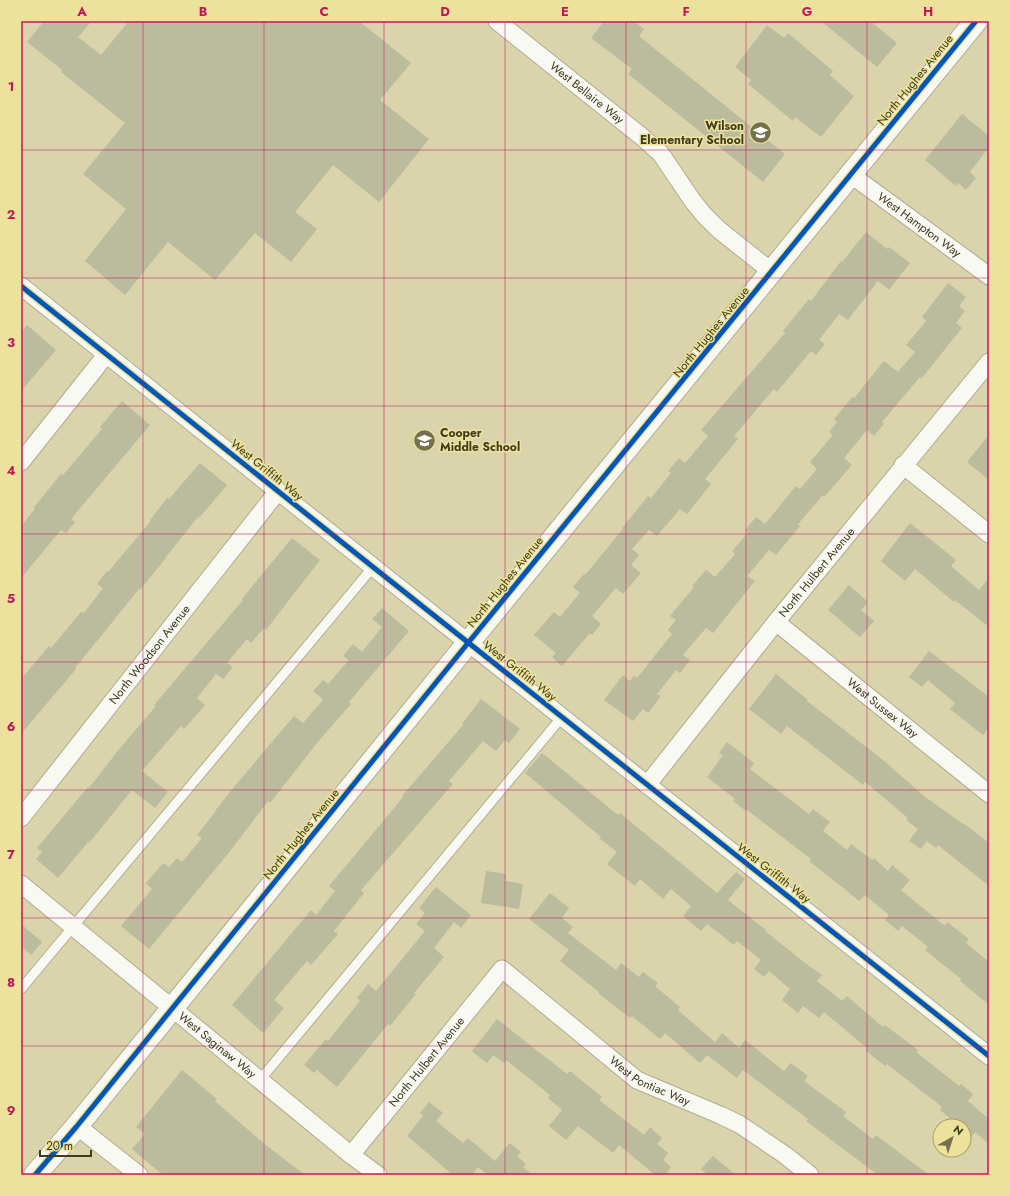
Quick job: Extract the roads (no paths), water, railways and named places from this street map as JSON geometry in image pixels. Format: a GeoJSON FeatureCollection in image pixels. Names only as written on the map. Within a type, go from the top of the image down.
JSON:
{"type":"FeatureCollection","features":[{"type":"Feature","properties":{"kind":"street","name":"West Bellaire Way"},"geometry":{"type":"LineString","coordinates":[[497,21],[641,136],[661,154],[704,215],[772,272]]}},
{"type":"Feature","properties":{"kind":"street","name":"North Hughes Avenue"},"geometry":{"type":"LineString","coordinates":[[35,1175],[77,1126],[468,643],[976,21]]}},
{"type":"Feature","properties":{"kind":"street","name":"West Hampton Way"},"geometry":{"type":"LineString","coordinates":[[850,174],[989,276]]}},
{"type":"Feature","properties":{"kind":"street","name":"West Griffith Way"},"geometry":{"type":"LineString","coordinates":[[21,286],[373,568],[989,1056]]}},
{"type":"Feature","properties":{"kind":"street"},"geometry":{"type":"LineString","coordinates":[[21,462],[106,355]]}},
{"type":"Feature","properties":{"kind":"street","name":"North Hulbert Avenue"},"geometry":{"type":"LineString","coordinates":[[647,785],[776,622],[903,465],[989,362]]}},
{"type":"Feature","properties":{"kind":"street"},"geometry":{"type":"LineString","coordinates":[[903,465],[989,534]]}},
{"type":"Feature","properties":{"kind":"street","name":"North Woodson Avenue"},"geometry":{"type":"LineString","coordinates":[[21,818],[278,491]]}},
{"type":"Feature","properties":{"kind":"street","name":"West Sussex Way"},"geometry":{"type":"LineString","coordinates":[[776,622],[989,794]]}},
{"type":"Feature","properties":{"kind":"street","name":"West Saginaw Way"},"geometry":{"type":"LineString","coordinates":[[21,884],[351,1155],[378,1175]]}},
{"type":"Feature","properties":{"kind":"street","name":"North Hulbert Avenue"},"geometry":{"type":"LineString","coordinates":[[351,1155],[502,969]]}},
{"type":"Feature","properties":{"kind":"street","name":"West Pontiac Way"},"geometry":{"type":"LineString","coordinates":[[502,969],[636,1080],[739,1124],[780,1152],[809,1175]]}},
{"type":"Feature","properties":{"kind":"street"},"geometry":{"type":"LineString","coordinates":[[77,1126],[139,1175]]}},
{"type":"Feature","properties":{"kind":"lane"},"geometry":{"type":"LineString","coordinates":[[21,989],[72,926],[373,568]]}},
{"type":"Feature","properties":{"kind":"lane"},"geometry":{"type":"LineString","coordinates":[[260,1080],[562,717]]}},
{"type":"Feature","properties":{"kind":"place","name":"Wilson Elementary School"},"geometry":{"type":"Point","coordinates":[760,133]}},
{"type":"Feature","properties":{"kind":"place","name":"Cooper Middle School"},"geometry":{"type":"Point","coordinates":[424,440]}}]}
